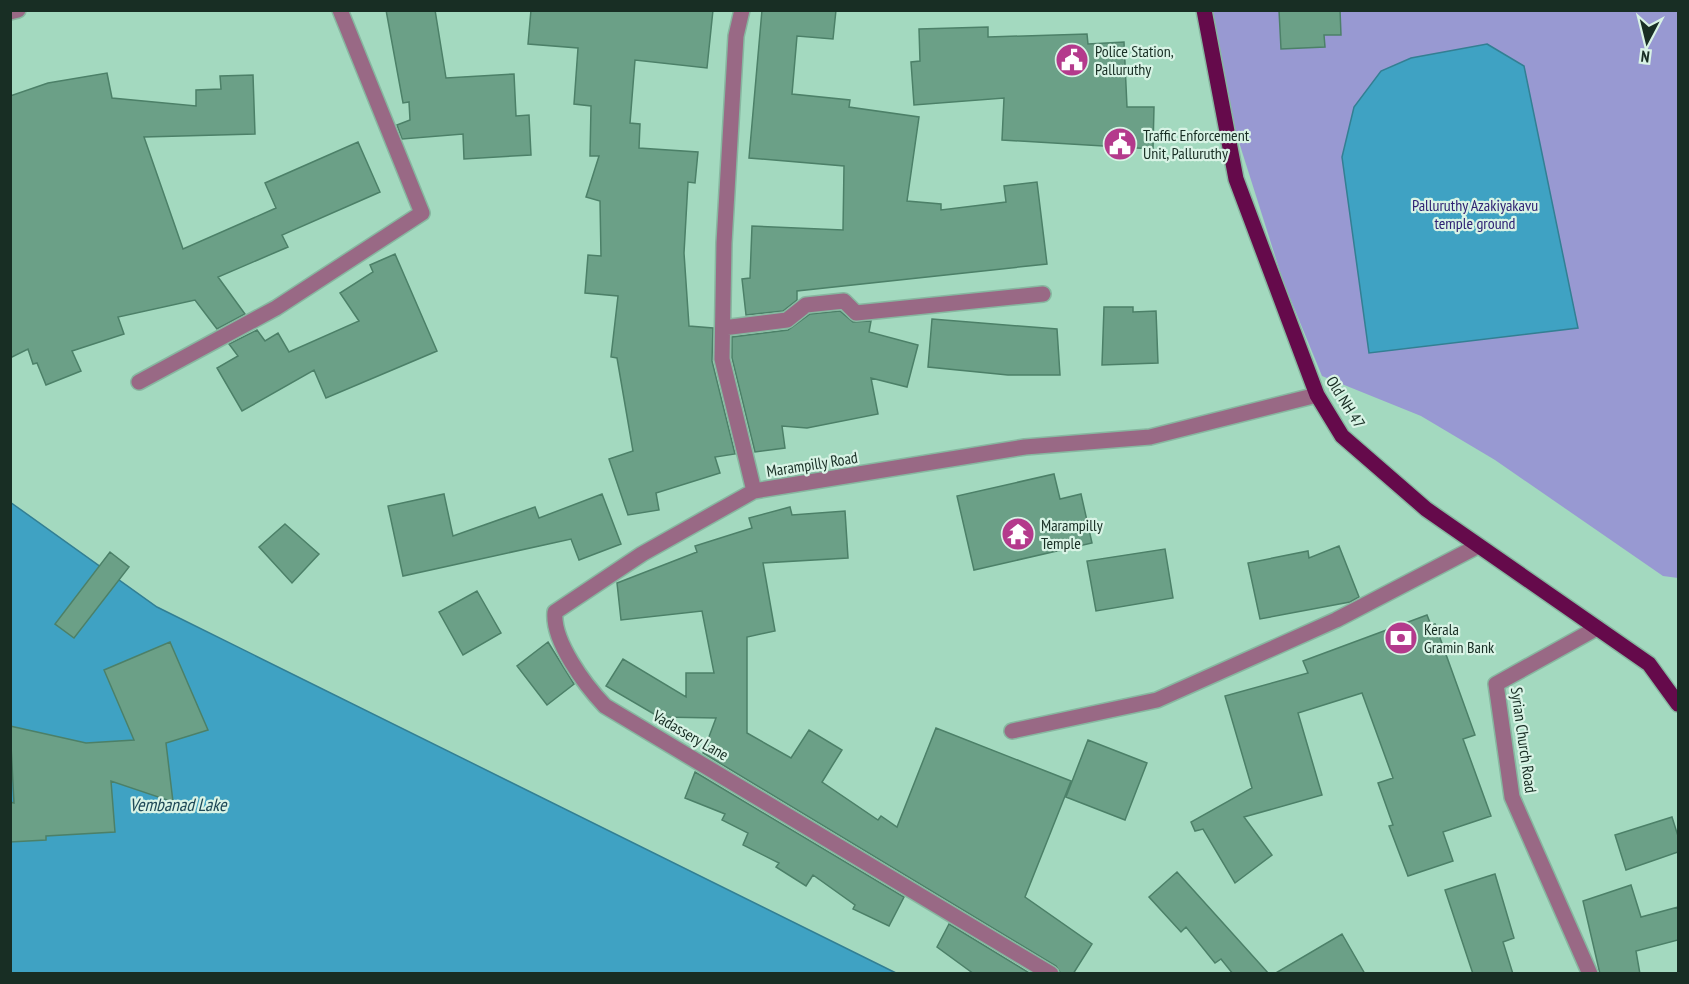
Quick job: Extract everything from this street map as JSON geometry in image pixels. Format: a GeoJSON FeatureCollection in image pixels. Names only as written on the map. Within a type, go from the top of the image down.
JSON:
{"type":"FeatureCollection","features":[{"type":"Feature","properties":{"kind":"main road","name":"Old NH 47"},"geometry":{"type":"LineString","coordinates":[[1204,10],[1236,179],[1317,395],[1342,436],[1426,510],[1649,664],[1678,704]]}},
{"type":"Feature","properties":{"kind":"street"},"geometry":{"type":"LineString","coordinates":[[10,12],[18,10]]}},
{"type":"Feature","properties":{"kind":"street"},"geometry":{"type":"LineString","coordinates":[[139,381],[276,308],[422,213],[340,10]]}},
{"type":"Feature","properties":{"kind":"street","name":"Marampilly Road"},"geometry":{"type":"LineString","coordinates":[[742,10],[736,36],[724,243],[722,359],[754,491],[1025,447],[1150,437],[1317,395]]}},
{"type":"Feature","properties":{"kind":"street"},"geometry":{"type":"LineString","coordinates":[[723,328],[787,320],[806,305],[834,302],[844,301],[856,313],[1043,294]]}},
{"type":"Feature","properties":{"kind":"street","name":"Vadassery Lane"},"geometry":{"type":"LineString","coordinates":[[754,491],[642,554],[555,612],[554,623],[584,683],[605,706],[1051,974]]}},
{"type":"Feature","properties":{"kind":"street"},"geometry":{"type":"LineString","coordinates":[[1012,731],[1157,700],[1336,620],[1478,546]]}},
{"type":"Feature","properties":{"kind":"street","name":"Syrian Church Road"},"geometry":{"type":"LineString","coordinates":[[1590,974],[1512,797],[1496,684],[1598,628]]}},
{"type":"Feature","properties":{"kind":"green space","name":"Palluruthy Azakiyakavu temple ground"},"geometry":{"type":"Polygon","coordinates":[[[1201,11],[1678,11],[1678,578],[1663,576],[1495,460],[1421,416],[1322,376],[1283,281],[1201,11]]]}},
{"type":"Feature","properties":{"kind":"water"},"geometry":{"type":"Polygon","coordinates":[[[1487,44],[1524,66],[1578,328],[1369,353],[1342,157],[1354,107],[1381,71],[1411,58],[1487,44]]]}},
{"type":"Feature","properties":{"kind":"water","name":"Vembanad Lake"},"geometry":{"type":"Polygon","coordinates":[[[10,502],[157,607],[896,973],[11,973],[10,502]]]}},
{"type":"Feature","properties":{"kind":"building"},"geometry":{"type":"Polygon","coordinates":[[[386,10],[435,10],[446,78],[514,74],[516,116],[529,115],[531,155],[464,159],[463,134],[402,139],[397,125],[410,120],[409,102],[403,103],[386,10]]]}},
{"type":"Feature","properties":{"kind":"building"},"geometry":{"type":"Polygon","coordinates":[[[531,10],[713,10],[707,68],[635,60],[630,123],[640,124],[639,148],[698,152],[695,183],[688,182],[684,253],[689,326],[713,328],[712,361],[735,454],[715,457],[720,473],[656,493],[659,510],[628,515],[609,459],[633,451],[617,358],[611,357],[618,296],[585,293],[588,255],[601,256],[600,201],[586,197],[599,156],[590,156],[591,106],[574,104],[578,48],[528,44],[531,10]]]}},
{"type":"Feature","properties":{"kind":"building"},"geometry":{"type":"Polygon","coordinates":[[[762,10],[836,10],[833,39],[797,36],[792,94],[850,100],[849,107],[919,117],[907,201],[941,204],[941,210],[1006,202],[1004,186],[1037,182],[1047,264],[797,291],[797,300],[783,311],[746,315],[742,279],[750,278],[752,226],[843,230],[844,166],[749,158],[762,10]]]}},
{"type":"Feature","properties":{"kind":"building"},"geometry":{"type":"Polygon","coordinates":[[[1279,10],[1340,10],[1341,35],[1324,35],[1325,47],[1281,49],[1279,10]]]}},
{"type":"Feature","properties":{"kind":"building"},"geometry":{"type":"Polygon","coordinates":[[[988,27],[988,37],[1087,34],[1088,44],[1124,42],[1127,107],[1154,107],[1153,149],[1002,140],[1004,98],[914,105],[911,62],[920,61],[919,29],[988,27]]]}},
{"type":"Feature","properties":{"kind":"building"},"geometry":{"type":"Polygon","coordinates":[[[107,73],[112,98],[196,106],[196,90],[221,89],[220,76],[253,75],[255,134],[144,137],[183,249],[276,208],[265,183],[358,142],[380,192],[282,235],[288,247],[218,277],[245,314],[217,329],[195,300],[118,317],[124,334],[72,351],[81,371],[46,385],[37,363],[33,364],[28,349],[10,358],[10,96],[48,83],[107,73]]]}},
{"type":"Feature","properties":{"kind":"building"},"geometry":{"type":"Polygon","coordinates":[[[395,254],[437,351],[326,398],[314,370],[242,411],[217,368],[238,356],[229,344],[257,330],[265,341],[278,333],[289,352],[359,321],[340,293],[373,272],[370,265],[395,254]]]}},
{"type":"Feature","properties":{"kind":"building"},"geometry":{"type":"Polygon","coordinates":[[[1104,307],[1133,307],[1133,312],[1156,311],[1158,363],[1102,365],[1104,307]]]}},
{"type":"Feature","properties":{"kind":"building"},"geometry":{"type":"Polygon","coordinates":[[[840,311],[853,322],[871,321],[869,332],[918,345],[907,387],[871,378],[878,414],[807,428],[782,426],[785,448],[755,452],[732,358],[732,337],[788,330],[810,314],[840,311]]]}},
{"type":"Feature","properties":{"kind":"building"},"geometry":{"type":"Polygon","coordinates":[[[932,319],[1057,329],[1060,375],[1008,375],[928,367],[932,319]]]}},
{"type":"Feature","properties":{"kind":"building","name":"Marampilly Temple"},"geometry":{"type":"Polygon","coordinates":[[[1054,474],[1060,499],[1081,494],[1092,543],[974,570],[957,496],[1054,474]]]}},
{"type":"Feature","properties":{"kind":"building"},"geometry":{"type":"Polygon","coordinates":[[[444,494],[453,536],[535,507],[539,518],[602,494],[621,544],[579,560],[571,539],[403,576],[388,506],[444,494]]]}},
{"type":"Feature","properties":{"kind":"building"},"geometry":{"type":"Polygon","coordinates":[[[790,507],[792,515],[845,511],[848,558],[763,563],[775,631],[747,637],[747,733],[791,758],[809,730],[842,750],[822,782],[878,820],[881,816],[897,827],[936,728],[1071,781],[1025,897],[1092,944],[1073,974],[1061,974],[1056,966],[703,753],[716,718],[659,717],[606,686],[623,659],[686,697],[686,673],[714,673],[702,611],[621,620],[617,583],[697,552],[695,546],[752,528],[749,518],[790,507]]]}},
{"type":"Feature","properties":{"kind":"building"},"geometry":{"type":"Polygon","coordinates":[[[285,524],[319,554],[292,583],[259,547],[285,524]]]}},
{"type":"Feature","properties":{"kind":"building"},"geometry":{"type":"Polygon","coordinates":[[[1339,546],[1359,597],[1350,602],[1260,619],[1248,563],[1308,551],[1309,558],[1339,546]]]}},
{"type":"Feature","properties":{"kind":"building"},"geometry":{"type":"Polygon","coordinates":[[[1165,549],[1173,598],[1096,611],[1087,561],[1165,549]]]}},
{"type":"Feature","properties":{"kind":"building"},"geometry":{"type":"Polygon","coordinates":[[[110,552],[129,567],[74,638],[55,624],[110,552]]]}},
{"type":"Feature","properties":{"kind":"building"},"geometry":{"type":"Polygon","coordinates":[[[477,591],[501,633],[463,655],[439,612],[477,591]]]}},
{"type":"Feature","properties":{"kind":"building"},"geometry":{"type":"Polygon","coordinates":[[[1427,615],[1431,625],[1435,624],[1475,735],[1463,739],[1491,816],[1443,832],[1453,861],[1408,876],[1389,826],[1393,825],[1378,783],[1393,778],[1362,693],[1298,713],[1322,795],[1244,817],[1272,855],[1235,883],[1203,829],[1195,831],[1191,822],[1252,788],[1225,696],[1308,673],[1303,661],[1427,615]]]}},
{"type":"Feature","properties":{"kind":"building"},"geometry":{"type":"Polygon","coordinates":[[[170,642],[208,730],[166,743],[173,802],[111,781],[115,832],[46,836],[46,840],[10,842],[10,802],[14,803],[10,726],[86,743],[134,740],[104,670],[170,642]]]}},
{"type":"Feature","properties":{"kind":"building"},"geometry":{"type":"Polygon","coordinates":[[[548,642],[574,684],[547,705],[517,666],[548,642]]]}},
{"type":"Feature","properties":{"kind":"building"},"geometry":{"type":"Polygon","coordinates":[[[1088,740],[1147,763],[1125,820],[1066,797],[1088,740]]]}},
{"type":"Feature","properties":{"kind":"building"},"geometry":{"type":"Polygon","coordinates":[[[695,772],[904,897],[889,926],[853,909],[855,905],[813,875],[806,886],[776,867],[779,863],[743,845],[748,833],[722,820],[725,814],[685,798],[695,772]]]}},
{"type":"Feature","properties":{"kind":"building"},"geometry":{"type":"Polygon","coordinates":[[[1672,817],[1678,836],[1678,852],[1626,870],[1615,835],[1672,817]]]}},
{"type":"Feature","properties":{"kind":"building"},"geometry":{"type":"Polygon","coordinates":[[[1177,872],[1269,974],[1233,974],[1221,959],[1215,963],[1186,927],[1181,932],[1149,897],[1177,872]]]}},
{"type":"Feature","properties":{"kind":"building"},"geometry":{"type":"Polygon","coordinates":[[[1495,874],[1514,938],[1503,942],[1513,974],[1473,974],[1445,890],[1495,874]]]}},
{"type":"Feature","properties":{"kind":"building"},"geometry":{"type":"Polygon","coordinates":[[[1631,885],[1641,917],[1678,907],[1678,940],[1636,951],[1640,974],[1600,974],[1583,901],[1631,885]]]}},
{"type":"Feature","properties":{"kind":"building"},"geometry":{"type":"Polygon","coordinates":[[[949,924],[1031,974],[974,974],[937,947],[949,924]]]}},
{"type":"Feature","properties":{"kind":"building"},"geometry":{"type":"Polygon","coordinates":[[[1342,934],[1365,974],[1274,974],[1342,934]]]}},
{"type":"Feature","properties":{"kind":"place","name":"Police Station, Palluruthy"},"geometry":{"type":"Point","coordinates":[1072,60]}},
{"type":"Feature","properties":{"kind":"place","name":"Traffic Enforcement Unit, Palluruthy"},"geometry":{"type":"Point","coordinates":[1120,144]}},
{"type":"Feature","properties":{"kind":"place","name":"Marampilly Temple"},"geometry":{"type":"Point","coordinates":[1018,534]}},
{"type":"Feature","properties":{"kind":"place","name":"Kerala Gramin Bank"},"geometry":{"type":"Point","coordinates":[1401,638]}}]}
